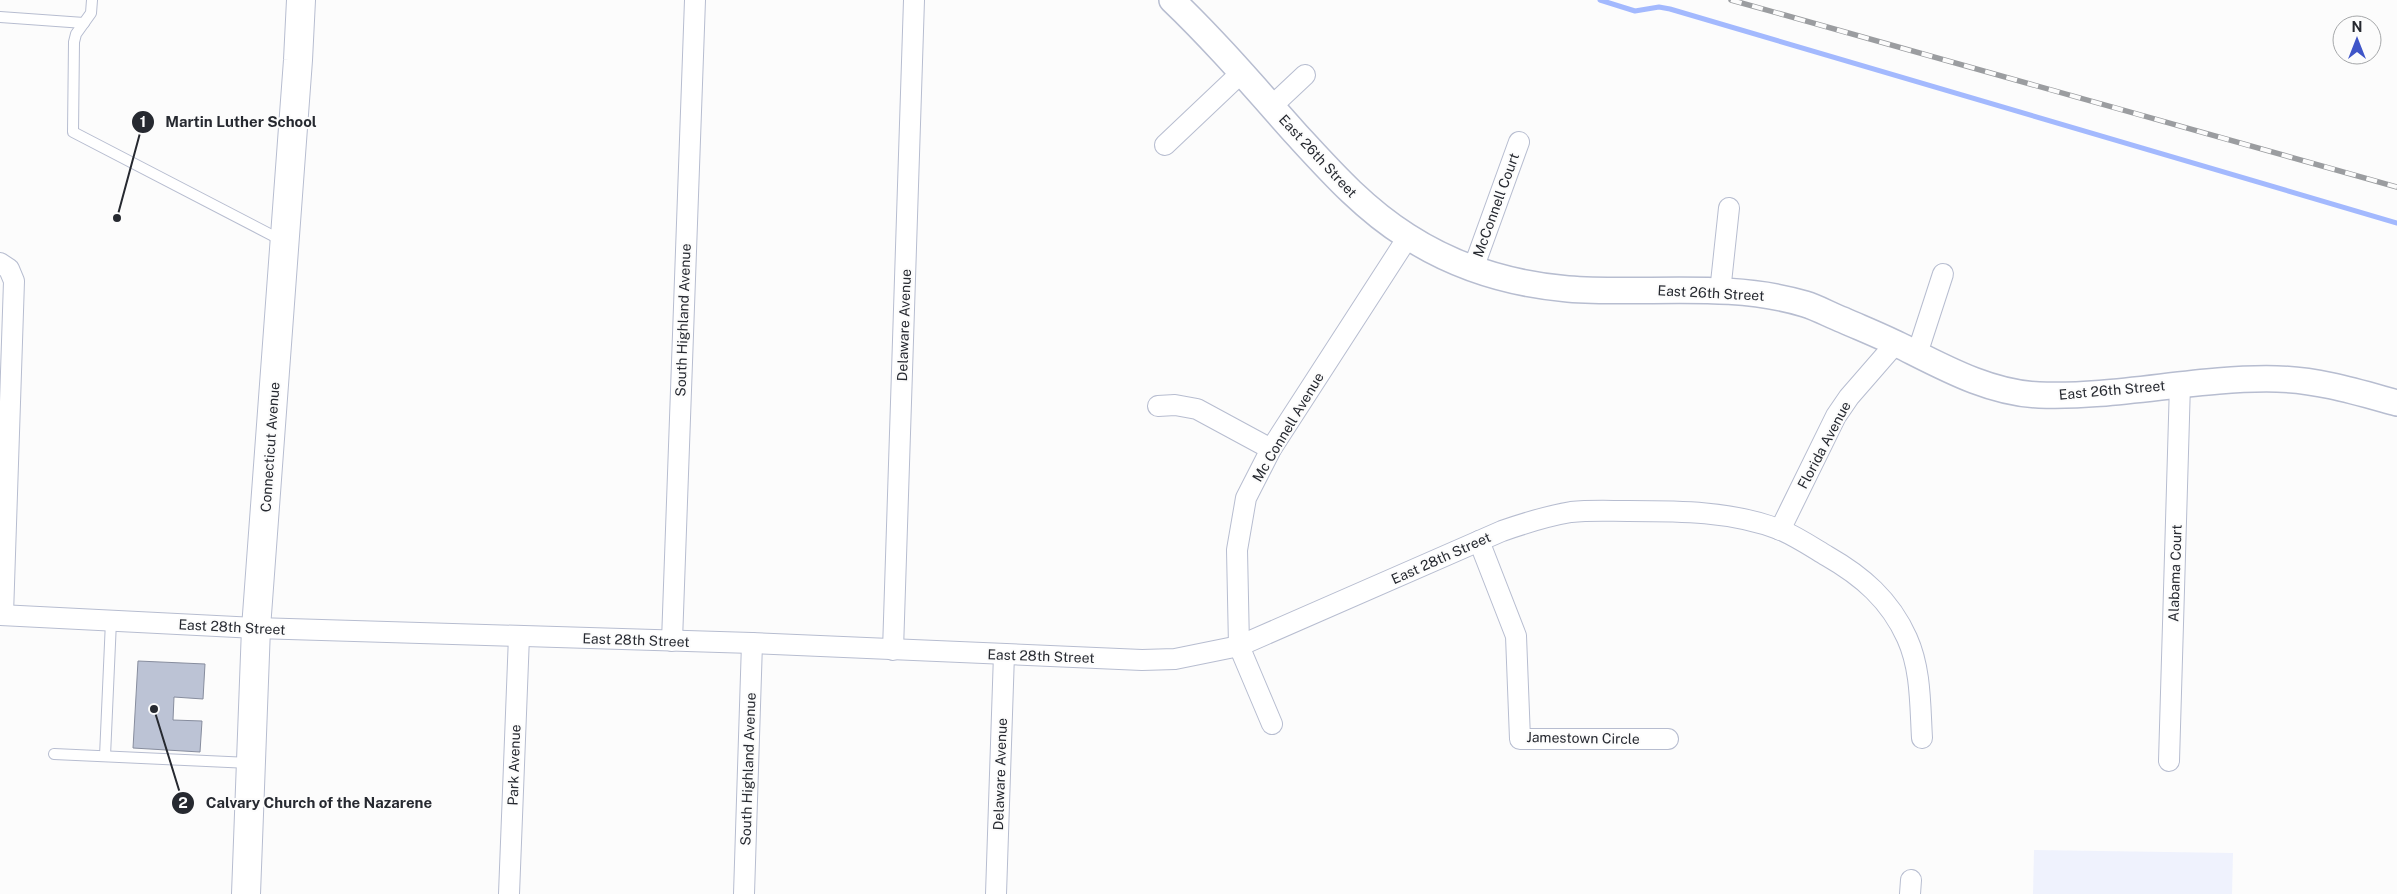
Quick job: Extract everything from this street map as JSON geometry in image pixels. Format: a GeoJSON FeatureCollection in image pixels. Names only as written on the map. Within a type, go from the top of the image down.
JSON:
{"type":"FeatureCollection","features":[{"type":"Feature","properties":{"kind":"main road","name":"Connecticut Avenue"},"geometry":{"type":"LineString","coordinates":[[246,894],[256,628],[301,0]]}},
{"type":"Feature","properties":{"kind":"street","name":"South Highland Avenue"},"geometry":{"type":"LineString","coordinates":[[672,641],[695,0]]}},
{"type":"Feature","properties":{"kind":"street","name":"Delaware Avenue"},"geometry":{"type":"LineString","coordinates":[[893,650],[914,0]]}},
{"type":"Feature","properties":{"kind":"street","name":"East 26th Street"},"geometry":{"type":"LineString","coordinates":[[1172,0],[1241,72],[1339,181],[1364,204],[1408,237],[1473,269],[1519,282],[1568,289],[1720,292],[1764,295],[1807,304],[1973,380],[2004,390],[2036,395],[2077,394],[2226,380],[2308,381],[2336,386],[2397,403]]}},
{"type":"Feature","properties":{"kind":"street"},"geometry":{"type":"LineString","coordinates":[[1165,145],[1241,72]]}},
{"type":"Feature","properties":{"kind":"street"},"geometry":{"type":"LineString","coordinates":[[1272,106],[1305,75]]}},
{"type":"Feature","properties":{"kind":"street","name":"McConnell Court"},"geometry":{"type":"LineString","coordinates":[[1473,269],[1519,142]]}},
{"type":"Feature","properties":{"kind":"street"},"geometry":{"type":"LineString","coordinates":[[1720,292],[1729,208]]}},
{"type":"Feature","properties":{"kind":"street","name":"Mc Connell Avenue"},"geometry":{"type":"LineString","coordinates":[[1272,724],[1239,646],[1237,550],[1239,529],[1246,498],[1271,450],[1408,237]]}},
{"type":"Feature","properties":{"kind":"street"},"geometry":{"type":"LineString","coordinates":[[1,615],[14,281],[5,266]]}},
{"type":"Feature","properties":{"kind":"street"},"geometry":{"type":"LineString","coordinates":[[1906,349],[1943,274]]}},
{"type":"Feature","properties":{"kind":"street","name":"Florida Avenue"},"geometry":{"type":"LineString","coordinates":[[1780,530],[1836,416],[1849,397],[1906,349]]}},
{"type":"Feature","properties":{"kind":"street","name":"Alabama Court"},"geometry":{"type":"LineString","coordinates":[[2169,762],[2180,384]]}},
{"type":"Feature","properties":{"kind":"street"},"geometry":{"type":"LineString","coordinates":[[1158,406],[1175,405],[1198,409],[1271,450]]}},
{"type":"Feature","properties":{"kind":"street","name":"East 28th Street"},"geometry":{"type":"LineString","coordinates":[[1,615],[256,628],[752,643],[1142,660],[1175,659],[1239,646],[1479,541],[1535,520],[1572,512],[1682,511],[1728,515],[1780,530],[1851,570],[1869,584],[1892,611],[1907,638],[1916,664],[1920,691],[1922,738]]}},
{"type":"Feature","properties":{"kind":"street","name":"Jamestown Circle"},"geometry":{"type":"LineString","coordinates":[[1479,541],[1516,636],[1520,739],[1668,739]]}},
{"type":"Feature","properties":{"kind":"street","name":"Park Avenue"},"geometry":{"type":"LineString","coordinates":[[509,894],[519,636]]}},
{"type":"Feature","properties":{"kind":"street","name":"South Highland Avenue"},"geometry":{"type":"LineString","coordinates":[[744,894],[752,643]]}},
{"type":"Feature","properties":{"kind":"street","name":"Delaware Avenue"},"geometry":{"type":"LineString","coordinates":[[996,894],[1004,654]]}},
{"type":"Feature","properties":{"kind":"lane"},"geometry":{"type":"LineString","coordinates":[[92,0],[91,13],[76,34],[74,42],[73,132],[285,242]]}},
{"type":"Feature","properties":{"kind":"lane"},"geometry":{"type":"LineString","coordinates":[[0,17],[84,23]]}},
{"type":"Feature","properties":{"kind":"lane"},"geometry":{"type":"LineString","coordinates":[[105,756],[111,621]]}},
{"type":"Feature","properties":{"kind":"lane"},"geometry":{"type":"LineString","coordinates":[[54,754],[251,763]]}},
{"type":"Feature","properties":{"kind":"shaded area"},"geometry":{"type":"Polygon","coordinates":[[[2034,850],[2233,853],[2232,894],[2033,894],[2034,850]]]}},
{"type":"Feature","properties":{"kind":"building"},"geometry":{"type":"Polygon","coordinates":[[[138,661],[205,664],[203,699],[174,697],[173,720],[202,721],[200,752],[133,748],[138,661]]]}},
{"type":"Feature","properties":{"kind":"waterway"},"geometry":{"type":"LineString","coordinates":[[1600,0],[1635,11],[1659,7],[1670,9],[2397,223]]}},
{"type":"Feature","properties":{"kind":"railway"},"geometry":{"type":"LineString","coordinates":[[1731,0],[2397,187]]}},
{"type":"Feature","properties":{"kind":"place","name":"Martin Luther School"},"geometry":{"type":"Point","coordinates":[117,218]}},
{"type":"Feature","properties":{"kind":"place","name":"Calvary Church of the Nazarene"},"geometry":{"type":"Point","coordinates":[154,709]}}]}
